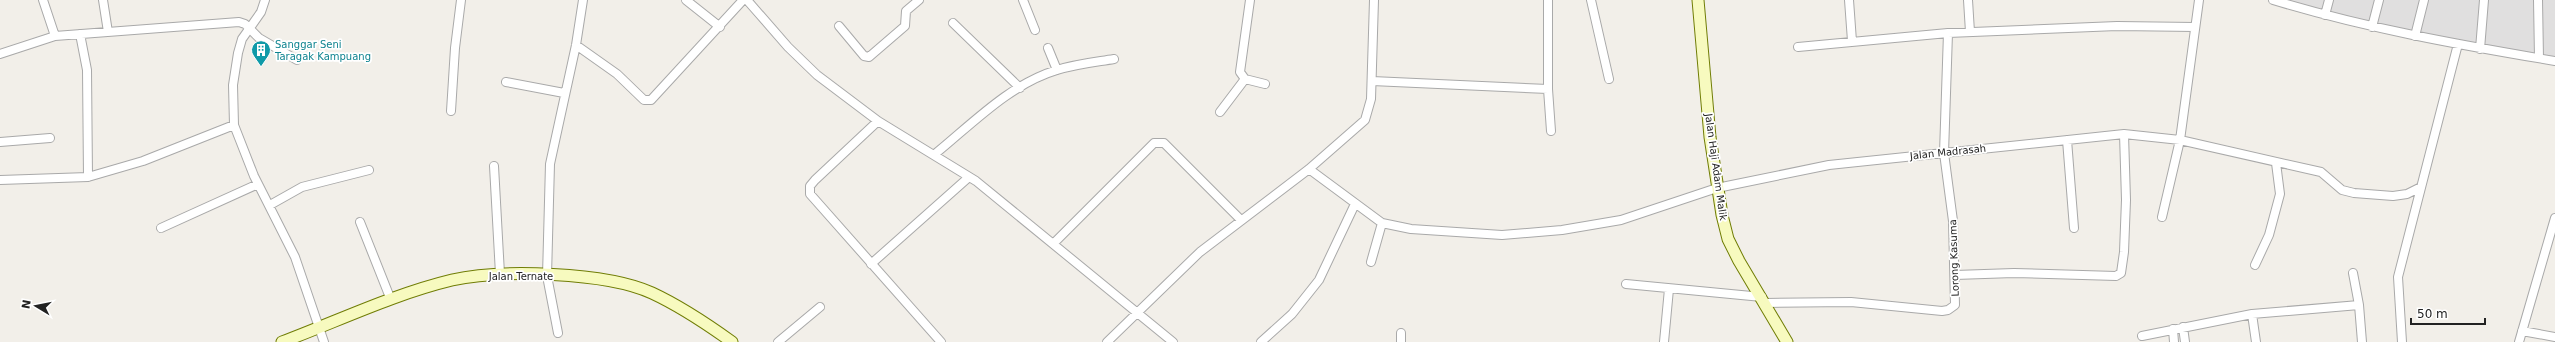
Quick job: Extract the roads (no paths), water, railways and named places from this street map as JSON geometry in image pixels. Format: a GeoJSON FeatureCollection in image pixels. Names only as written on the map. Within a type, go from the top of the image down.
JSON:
{"type":"FeatureCollection","features":[{"type":"Feature","properties":{"kind":"street"},"geometry":{"type":"LineString","coordinates":[[43,0],[55,36]]}},
{"type":"Feature","properties":{"kind":"street"},"geometry":{"type":"LineString","coordinates":[[103,0],[108,32]]}},
{"type":"Feature","properties":{"kind":"street"},"geometry":{"type":"LineString","coordinates":[[265,0],[261,12],[249,28],[238,53],[233,86],[234,125],[258,184],[270,205],[295,257],[324,342]]}},
{"type":"Feature","properties":{"kind":"street"},"geometry":{"type":"LineString","coordinates":[[451,111],[455,48],[461,0]]}},
{"type":"Feature","properties":{"kind":"street"},"geometry":{"type":"LineString","coordinates":[[558,333],[547,276],[550,164],[564,92],[576,45],[583,0]]}},
{"type":"Feature","properties":{"kind":"street"},"geometry":{"type":"LineString","coordinates":[[686,0],[720,27]]}},
{"type":"Feature","properties":{"kind":"street"},"geometry":{"type":"LineString","coordinates":[[576,45],[617,74],[647,101],[656,97],[743,0]]}},
{"type":"Feature","properties":{"kind":"street"},"geometry":{"type":"LineString","coordinates":[[747,0],[788,47],[817,75],[878,121],[935,154],[969,177],[1173,342]]}},
{"type":"Feature","properties":{"kind":"street"},"geometry":{"type":"LineString","coordinates":[[839,26],[864,56],[869,57],[905,26],[906,11],[919,0]]}},
{"type":"Feature","properties":{"kind":"street"},"geometry":{"type":"LineString","coordinates":[[1023,0],[1035,30]]}},
{"type":"Feature","properties":{"kind":"street"},"geometry":{"type":"LineString","coordinates":[[1250,0],[1240,63],[1240,72],[1245,79],[1265,84]]}},
{"type":"Feature","properties":{"kind":"street"},"geometry":{"type":"LineString","coordinates":[[1108,342],[1139,314],[1166,283],[1200,252],[1309,169],[1365,120],[1370,105],[1372,81],[1374,0]]}},
{"type":"Feature","properties":{"kind":"street"},"geometry":{"type":"LineString","coordinates":[[1548,0],[1548,89],[1551,131]]}},
{"type":"Feature","properties":{"kind":"street"},"geometry":{"type":"LineString","coordinates":[[1590,0],[1609,79]]}},
{"type":"Feature","properties":{"kind":"street","name":"Jalan Haji Adam Malik"},"geometry":{"type":"LineString","coordinates":[[1698,0],[1717,188],[1728,239],[1787,342]]}},
{"type":"Feature","properties":{"kind":"street"},"geometry":{"type":"LineString","coordinates":[[1849,0],[1852,41]]}},
{"type":"Feature","properties":{"kind":"street"},"geometry":{"type":"LineString","coordinates":[[1968,0],[1970,32]]}},
{"type":"Feature","properties":{"kind":"street"},"geometry":{"type":"LineString","coordinates":[[2162,217],[2180,140],[2199,0]]}},
{"type":"Feature","properties":{"kind":"street"},"geometry":{"type":"LineString","coordinates":[[2273,0],[2372,27],[2480,49],[2555,61]]}},
{"type":"Feature","properties":{"kind":"street"},"geometry":{"type":"LineString","coordinates":[[2324,15],[2329,0]]}},
{"type":"Feature","properties":{"kind":"street"},"geometry":{"type":"LineString","coordinates":[[2372,27],[2379,0]]}},
{"type":"Feature","properties":{"kind":"street"},"geometry":{"type":"LineString","coordinates":[[2416,36],[2424,0]]}},
{"type":"Feature","properties":{"kind":"street"},"geometry":{"type":"LineString","coordinates":[[2480,49],[2484,0]]}},
{"type":"Feature","properties":{"kind":"street"},"geometry":{"type":"LineString","coordinates":[[2538,0],[2539,58]]}},
{"type":"Feature","properties":{"kind":"street"},"geometry":{"type":"LineString","coordinates":[[0,54],[55,36],[239,22],[249,28],[259,38],[297,60]]}},
{"type":"Feature","properties":{"kind":"street"},"geometry":{"type":"LineString","coordinates":[[953,23],[1020,88]]}},
{"type":"Feature","properties":{"kind":"street"},"geometry":{"type":"LineString","coordinates":[[1798,47],[1948,33],[2117,26],[2195,27]]}},
{"type":"Feature","properties":{"kind":"street","name":"Lorong Kasuma"},"geometry":{"type":"LineString","coordinates":[[1763,300],[1852,302],[1948,310],[1955,305],[1953,221],[1944,153],[1948,33]]}},
{"type":"Feature","properties":{"kind":"street"},"geometry":{"type":"LineString","coordinates":[[80,34],[87,70],[88,177]]}},
{"type":"Feature","properties":{"kind":"street"},"geometry":{"type":"LineString","coordinates":[[2402,342],[2398,277],[2458,44]]}},
{"type":"Feature","properties":{"kind":"street"},"geometry":{"type":"LineString","coordinates":[[1048,48],[1057,70]]}},
{"type":"Feature","properties":{"kind":"street"},"geometry":{"type":"LineString","coordinates":[[935,154],[1001,100],[1020,88],[1057,70],[1114,59]]}},
{"type":"Feature","properties":{"kind":"street"},"geometry":{"type":"LineString","coordinates":[[1220,112],[1245,79]]}},
{"type":"Feature","properties":{"kind":"street"},"geometry":{"type":"LineString","coordinates":[[1372,81],[1548,89]]}},
{"type":"Feature","properties":{"kind":"street"},"geometry":{"type":"LineString","coordinates":[[506,82],[564,92]]}},
{"type":"Feature","properties":{"kind":"street"},"geometry":{"type":"LineString","coordinates":[[878,121],[815,180],[810,189],[810,194],[941,342]]}},
{"type":"Feature","properties":{"kind":"street"},"geometry":{"type":"LineString","coordinates":[[0,180],[88,177],[143,161],[234,125]]}},
{"type":"Feature","properties":{"kind":"street"},"geometry":{"type":"LineString","coordinates":[[1955,275],[2014,273],[2116,276],[2121,273],[2125,230],[2124,134]]}},
{"type":"Feature","properties":{"kind":"street","name":"Jalan Madrasah"},"geometry":{"type":"LineString","coordinates":[[1382,223],[1411,229],[1502,234],[1562,230],[1621,220],[1717,188],[1829,165],[2124,134],[2180,140],[2321,172],[2342,190],[2354,193],[2393,196],[2407,194],[2421,187]]}},
{"type":"Feature","properties":{"kind":"street"},"geometry":{"type":"LineString","coordinates":[[0,142],[50,138]]}},
{"type":"Feature","properties":{"kind":"street"},"geometry":{"type":"LineString","coordinates":[[2067,140],[2074,228]]}},
{"type":"Feature","properties":{"kind":"street"},"geometry":{"type":"LineString","coordinates":[[1053,244],[1154,143],[1159,142],[1164,143],[1180,157],[1241,220]]}},
{"type":"Feature","properties":{"kind":"street"},"geometry":{"type":"LineString","coordinates":[[2255,265],[2269,234],[2280,194],[2276,163]]}},
{"type":"Feature","properties":{"kind":"street"},"geometry":{"type":"LineString","coordinates":[[494,166],[500,274]]}},
{"type":"Feature","properties":{"kind":"street"},"geometry":{"type":"LineString","coordinates":[[1309,169],[1382,223],[1371,262]]}},
{"type":"Feature","properties":{"kind":"street"},"geometry":{"type":"LineString","coordinates":[[270,205],[302,187],[369,170]]}},
{"type":"Feature","properties":{"kind":"street"},"geometry":{"type":"LineString","coordinates":[[871,264],[969,177]]}},
{"type":"Feature","properties":{"kind":"street"},"geometry":{"type":"LineString","coordinates":[[161,228],[258,184]]}},
{"type":"Feature","properties":{"kind":"street"},"geometry":{"type":"LineString","coordinates":[[1261,342],[1292,314],[1319,280],[1355,204]]}},
{"type":"Feature","properties":{"kind":"street"},"geometry":{"type":"LineString","coordinates":[[2519,342],[2555,218]]}},
{"type":"Feature","properties":{"kind":"street"},"geometry":{"type":"LineString","coordinates":[[360,222],[391,300]]}},
{"type":"Feature","properties":{"kind":"street"},"geometry":{"type":"LineString","coordinates":[[2353,273],[2359,305],[2362,342]]}},
{"type":"Feature","properties":{"kind":"street","name":"Jalan Ternate"},"geometry":{"type":"LineString","coordinates":[[282,342],[391,300],[453,280],[500,274],[592,278],[632,286],[652,293],[732,342]]}},
{"type":"Feature","properties":{"kind":"street"},"geometry":{"type":"LineString","coordinates":[[1626,284],[1763,300]]}},
{"type":"Feature","properties":{"kind":"street"},"geometry":{"type":"LineString","coordinates":[[1664,342],[1669,289]]}},
{"type":"Feature","properties":{"kind":"street"},"geometry":{"type":"LineString","coordinates":[[2142,336],[2252,314],[2359,305]]}},
{"type":"Feature","properties":{"kind":"street"},"geometry":{"type":"LineString","coordinates":[[778,342],[820,307]]}},
{"type":"Feature","properties":{"kind":"street"},"geometry":{"type":"LineString","coordinates":[[2252,314],[2256,342]]}},
{"type":"Feature","properties":{"kind":"street"},"geometry":{"type":"LineString","coordinates":[[2183,327],[2185,342]]}},
{"type":"Feature","properties":{"kind":"street"},"geometry":{"type":"LineString","coordinates":[[2173,329],[2174,342]]}},
{"type":"Feature","properties":{"kind":"street"},"geometry":{"type":"LineString","coordinates":[[2522,331],[2555,337]]}},
{"type":"Feature","properties":{"kind":"street"},"geometry":{"type":"LineString","coordinates":[[1401,333],[1401,342]]}},
{"type":"Feature","properties":{"kind":"place","name":"Sanggar Seni Taragak Kampuang"},"geometry":{"type":"Point","coordinates":[261,67]}}]}
